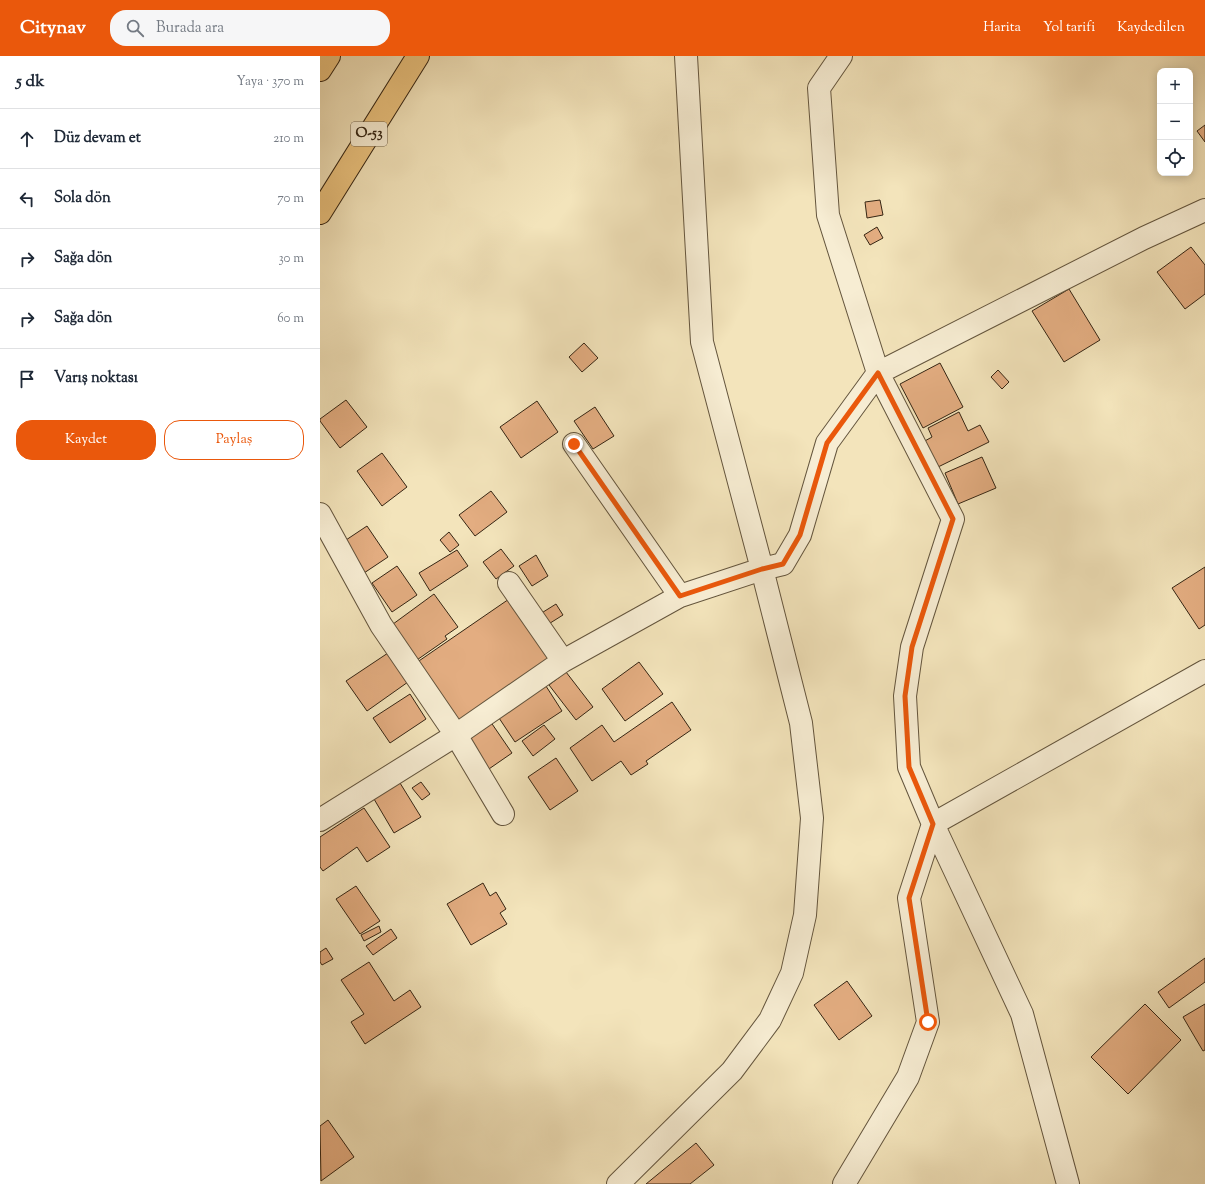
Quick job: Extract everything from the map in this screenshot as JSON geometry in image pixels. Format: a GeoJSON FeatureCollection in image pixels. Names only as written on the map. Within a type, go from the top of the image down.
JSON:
{"type":"FeatureCollection","features":[{"type":"Feature","properties":{"kind":"highway"},"geometry":{"type":"LineString","coordinates":[[320,70],[329,56]]}},
{"type":"Feature","properties":{"kind":"highway","name":"O-53"},"geometry":{"type":"LineString","coordinates":[[320,213],[418,56]]}},
{"type":"Feature","properties":{"kind":"street"},"geometry":{"type":"LineString","coordinates":[[618,1184],[732,1071],[770,1020],[792,973],[805,915],[812,818],[801,723],[702,342],[686,56]]}},
{"type":"Feature","properties":{"kind":"street"},"geometry":{"type":"LineString","coordinates":[[841,56],[819,88],[828,215],[878,373],[953,519],[912,647],[905,696],[909,767],[933,824],[1022,1014],[1068,1184]]}},
{"type":"Feature","properties":{"kind":"street"},"geometry":{"type":"LineString","coordinates":[[320,820],[456,735],[563,662],[680,596],[762,569],[783,564],[800,535],[827,443],[878,373],[1144,238],[1205,210]]}},
{"type":"Feature","properties":{"kind":"street"},"geometry":{"type":"LineString","coordinates":[[574,444],[680,596]]}},
{"type":"Feature","properties":{"kind":"street"},"geometry":{"type":"LineString","coordinates":[[320,514],[381,625],[456,735],[503,814]]}},
{"type":"Feature","properties":{"kind":"street"},"geometry":{"type":"LineString","coordinates":[[509,583],[563,662]]}},
{"type":"Feature","properties":{"kind":"street"},"geometry":{"type":"LineString","coordinates":[[844,1184],[908,1077],[928,1022],[909,898],[933,824],[1205,671]]}},
{"type":"Feature","properties":{"kind":"building"},"geometry":{"type":"Polygon","coordinates":[[[1205,125],[1205,142],[1197,131],[1205,125]]]}},
{"type":"Feature","properties":{"kind":"building"},"geometry":{"type":"Polygon","coordinates":[[[880,200],[883,215],[867,218],[865,202],[880,200]]]}},
{"type":"Feature","properties":{"kind":"building"},"geometry":{"type":"Polygon","coordinates":[[[877,227],[883,238],[870,245],[864,235],[877,227]]]}},
{"type":"Feature","properties":{"kind":"building"},"geometry":{"type":"Polygon","coordinates":[[[1191,247],[1205,265],[1205,294],[1185,309],[1157,272],[1191,247]]]}},
{"type":"Feature","properties":{"kind":"building"},"geometry":{"type":"Polygon","coordinates":[[[1069,289],[1100,340],[1064,362],[1032,311],[1069,289]]]}},
{"type":"Feature","properties":{"kind":"building"},"geometry":{"type":"Polygon","coordinates":[[[584,343],[598,358],[582,372],[569,357],[584,343]]]}},
{"type":"Feature","properties":{"kind":"building"},"geometry":{"type":"Polygon","coordinates":[[[940,363],[963,407],[923,428],[900,384],[940,363]]]}},
{"type":"Feature","properties":{"kind":"building"},"geometry":{"type":"Polygon","coordinates":[[[998,370],[1009,382],[1002,389],[991,377],[998,370]]]}},
{"type":"Feature","properties":{"kind":"building"},"geometry":{"type":"Polygon","coordinates":[[[346,400],[367,427],[340,448],[320,419],[346,400]]]}},
{"type":"Feature","properties":{"kind":"building"},"geometry":{"type":"Polygon","coordinates":[[[537,401],[558,432],[521,458],[500,427],[537,401]]]}},
{"type":"Feature","properties":{"kind":"building"},"geometry":{"type":"Polygon","coordinates":[[[595,407],[614,436],[593,449],[574,421],[595,407]]]}},
{"type":"Feature","properties":{"kind":"building"},"geometry":{"type":"Polygon","coordinates":[[[959,412],[968,431],[980,425],[989,442],[936,468],[923,442],[932,437],[928,428],[959,412]]]}},
{"type":"Feature","properties":{"kind":"building"},"geometry":{"type":"Polygon","coordinates":[[[382,453],[407,487],[382,506],[357,471],[382,453]]]}},
{"type":"Feature","properties":{"kind":"building"},"geometry":{"type":"Polygon","coordinates":[[[982,457],[996,488],[958,504],[945,473],[982,457]]]}},
{"type":"Feature","properties":{"kind":"building"},"geometry":{"type":"Polygon","coordinates":[[[491,491],[507,512],[475,536],[459,515],[491,491]]]}},
{"type":"Feature","properties":{"kind":"building"},"geometry":{"type":"Polygon","coordinates":[[[367,526],[388,557],[364,573],[343,542],[367,526]]]}},
{"type":"Feature","properties":{"kind":"building"},"geometry":{"type":"Polygon","coordinates":[[[449,532],[459,545],[450,552],[440,540],[449,532]]]}},
{"type":"Feature","properties":{"kind":"building"},"geometry":{"type":"Polygon","coordinates":[[[501,549],[514,566],[496,579],[483,562],[501,549]]]}},
{"type":"Feature","properties":{"kind":"building"},"geometry":{"type":"Polygon","coordinates":[[[457,550],[468,566],[430,591],[419,573],[457,550]]]}},
{"type":"Feature","properties":{"kind":"building"},"geometry":{"type":"Polygon","coordinates":[[[536,555],[548,576],[532,586],[519,566],[536,555]]]}},
{"type":"Feature","properties":{"kind":"building"},"geometry":{"type":"Polygon","coordinates":[[[397,566],[417,595],[392,612],[372,583],[397,566]]]}},
{"type":"Feature","properties":{"kind":"building"},"geometry":{"type":"Polygon","coordinates":[[[1205,567],[1205,625],[1199,629],[1172,588],[1205,567]]]}},
{"type":"Feature","properties":{"kind":"building"},"geometry":{"type":"Polygon","coordinates":[[[434,594],[458,627],[445,636],[447,639],[414,662],[389,627],[434,594]]]}},
{"type":"Feature","properties":{"kind":"building"},"geometry":{"type":"Polygon","coordinates":[[[512,597],[554,659],[455,727],[413,665],[512,597]]]}},
{"type":"Feature","properties":{"kind":"building"},"geometry":{"type":"Polygon","coordinates":[[[556,604],[563,615],[547,625],[540,614],[556,604]]]}},
{"type":"Feature","properties":{"kind":"building"},"geometry":{"type":"Polygon","coordinates":[[[388,653],[408,682],[367,711],[346,681],[388,653]]]}},
{"type":"Feature","properties":{"kind":"building"},"geometry":{"type":"Polygon","coordinates":[[[639,662],[663,694],[625,721],[602,689],[639,662]]]}},
{"type":"Feature","properties":{"kind":"building"},"geometry":{"type":"Polygon","coordinates":[[[566,672],[593,707],[576,720],[549,685],[566,672]]]}},
{"type":"Feature","properties":{"kind":"building"},"geometry":{"type":"Polygon","coordinates":[[[544,683],[562,711],[515,742],[497,715],[544,683]]]}},
{"type":"Feature","properties":{"kind":"building"},"geometry":{"type":"Polygon","coordinates":[[[410,694],[426,719],[390,743],[373,718],[410,694]]]}},
{"type":"Feature","properties":{"kind":"building"},"geometry":{"type":"Polygon","coordinates":[[[672,702],[691,730],[646,761],[648,764],[631,775],[621,761],[592,781],[570,748],[602,725],[614,742],[672,702]]]}},
{"type":"Feature","properties":{"kind":"building"},"geometry":{"type":"Polygon","coordinates":[[[488,718],[512,753],[486,771],[463,736],[488,718]]]}},
{"type":"Feature","properties":{"kind":"building"},"geometry":{"type":"Polygon","coordinates":[[[544,725],[555,739],[533,756],[522,741],[544,725]]]}},
{"type":"Feature","properties":{"kind":"building"},"geometry":{"type":"Polygon","coordinates":[[[556,758],[578,791],[550,810],[528,777],[556,758]]]}},
{"type":"Feature","properties":{"kind":"building"},"geometry":{"type":"Polygon","coordinates":[[[421,782],[430,794],[422,800],[412,788],[421,782]]]}},
{"type":"Feature","properties":{"kind":"building"},"geometry":{"type":"Polygon","coordinates":[[[400,783],[421,817],[394,833],[374,799],[400,783]]]}},
{"type":"Feature","properties":{"kind":"building"},"geometry":{"type":"Polygon","coordinates":[[[364,808],[390,847],[367,862],[357,847],[323,871],[320,867],[320,837],[364,808]]]}},
{"type":"Feature","properties":{"kind":"building"},"geometry":{"type":"Polygon","coordinates":[[[483,883],[490,896],[496,892],[506,909],[500,913],[507,924],[471,945],[447,904],[483,883]]]}},
{"type":"Feature","properties":{"kind":"building"},"geometry":{"type":"Polygon","coordinates":[[[356,886],[380,921],[360,934],[336,899],[356,886]]]}},
{"type":"Feature","properties":{"kind":"building"},"geometry":{"type":"Polygon","coordinates":[[[379,926],[381,932],[364,941],[361,935],[379,926]]]}},
{"type":"Feature","properties":{"kind":"building"},"geometry":{"type":"Polygon","coordinates":[[[391,929],[397,938],[373,955],[366,946],[391,929]]]}},
{"type":"Feature","properties":{"kind":"building"},"geometry":{"type":"Polygon","coordinates":[[[326,948],[333,959],[322,965],[320,962],[320,952],[326,948]]]}},
{"type":"Feature","properties":{"kind":"building"},"geometry":{"type":"Polygon","coordinates":[[[1205,958],[1205,982],[1169,1008],[1158,992],[1205,958]]]}},
{"type":"Feature","properties":{"kind":"building"},"geometry":{"type":"Polygon","coordinates":[[[369,962],[394,1001],[410,990],[421,1007],[365,1044],[351,1022],[364,1014],[341,980],[369,962]]]}},
{"type":"Feature","properties":{"kind":"building"},"geometry":{"type":"Polygon","coordinates":[[[847,981],[872,1016],[839,1040],[814,1005],[847,981]]]}},
{"type":"Feature","properties":{"kind":"building"},"geometry":{"type":"Polygon","coordinates":[[[1145,1004],[1181,1040],[1128,1094],[1091,1057],[1145,1004]]]}},
{"type":"Feature","properties":{"kind":"building"},"geometry":{"type":"Polygon","coordinates":[[[1205,1004],[1205,1050],[1203,1051],[1183,1017],[1205,1004]]]}},
{"type":"Feature","properties":{"kind":"building"},"geometry":{"type":"Polygon","coordinates":[[[328,1120],[354,1157],[321,1181],[320,1126],[328,1120]]]}},
{"type":"Feature","properties":{"kind":"building"},"geometry":{"type":"Polygon","coordinates":[[[696,1143],[714,1165],[690,1184],[646,1184],[696,1143]]]}},
{"type":"Feature","properties":{"kind":"route"},"geometry":{"type":"LineString","coordinates":[[574,444],[680,596],[762,569],[783,564],[800,535],[827,443],[878,373],[953,519],[912,647],[905,696],[909,767],[933,824],[909,898],[928,1022]]}}]}
